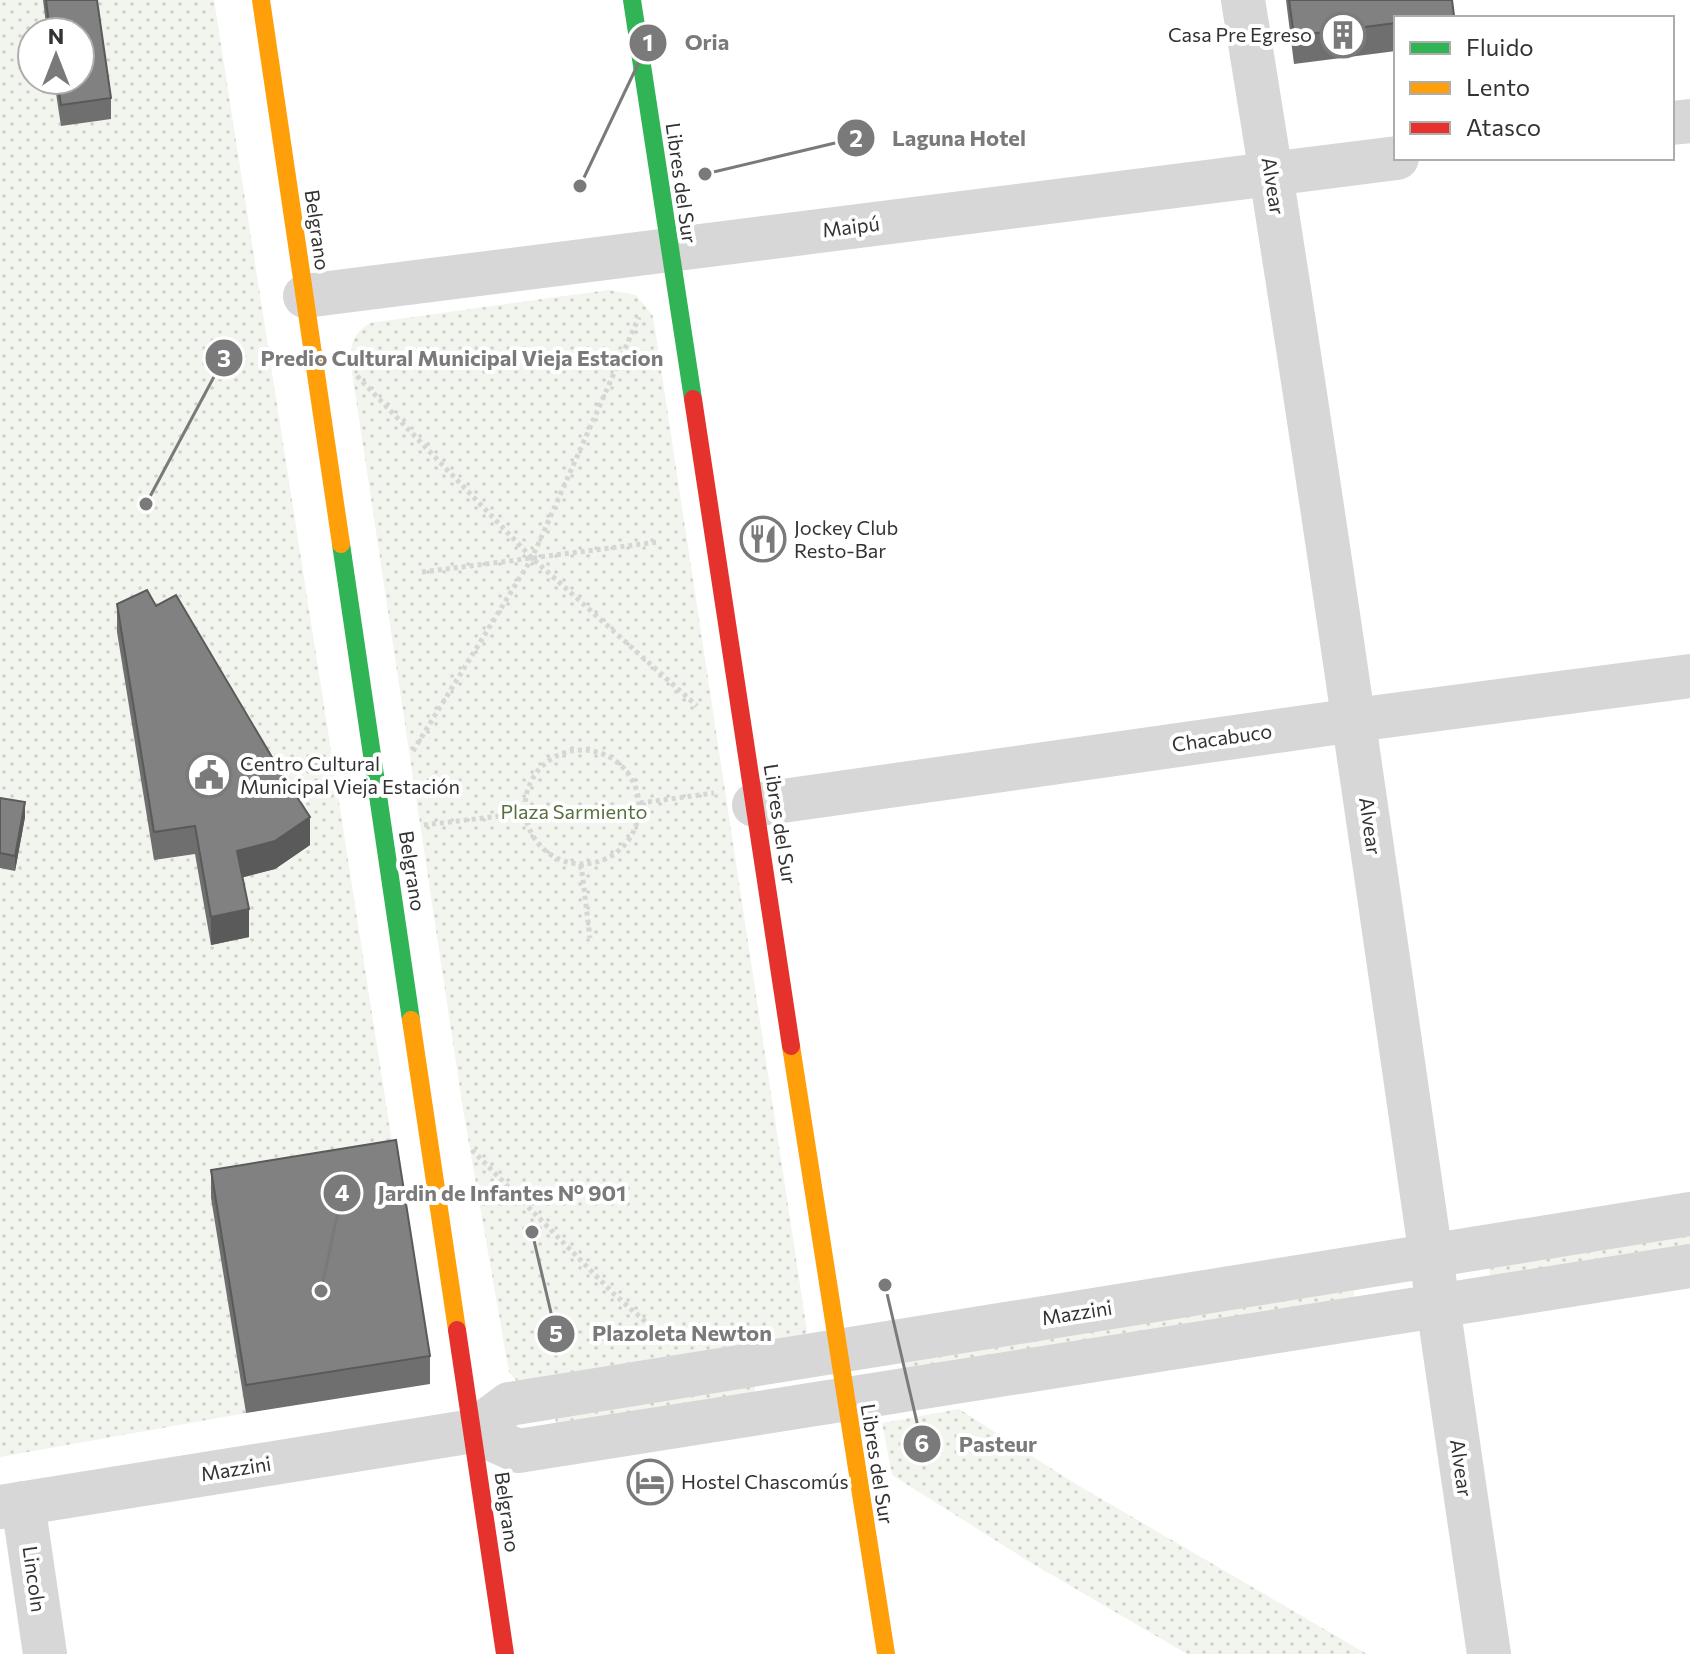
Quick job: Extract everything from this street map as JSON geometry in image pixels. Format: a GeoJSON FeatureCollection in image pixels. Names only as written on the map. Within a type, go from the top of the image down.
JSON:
{"type":"FeatureCollection","features":[{"type":"Feature","properties":{"kind":"main road","name":"Belgrano"},"geometry":{"type":"LineString","coordinates":[[261,0],[505,1654]]}},
{"type":"Feature","properties":{"kind":"main road","name":"Libres del Sur"},"geometry":{"type":"LineString","coordinates":[[632,0],[844,1399],[886,1654]]}},
{"type":"Feature","properties":{"kind":"street","name":"Alvear"},"geometry":{"type":"LineString","coordinates":[[1243,0],[1355,720],[1489,1654]]}},
{"type":"Feature","properties":{"kind":"street","name":"Maipú"},"geometry":{"type":"LineString","coordinates":[[305,296],[1394,158]]}},
{"type":"Feature","properties":{"kind":"street","name":"Chacabuco"},"geometry":{"type":"LineString","coordinates":[[753,796],[1690,676]]}},
{"type":"Feature","properties":{"kind":"street","name":"Mazzini"},"geometry":{"type":"LineString","coordinates":[[12,1505],[473,1431],[509,1404],[1690,1214]]}},
{"type":"Feature","properties":{"kind":"street"},"geometry":{"type":"LineString","coordinates":[[473,1431],[518,1451],[1690,1266]]}},
{"type":"Feature","properties":{"kind":"street","name":"Lincoln"},"geometry":{"type":"LineString","coordinates":[[12,1505],[45,1654]]}},
{"type":"Feature","properties":{"kind":"path"},"geometry":{"type":"LineString","coordinates":[[412,753],[532,558],[644,306]]}},
{"type":"Feature","properties":{"kind":"path"},"geometry":{"type":"LineString","coordinates":[[352,370],[532,558],[699,707]]}},
{"type":"Feature","properties":{"kind":"path"},"geometry":{"type":"LineString","coordinates":[[422,572],[658,542]]}},
{"type":"Feature","properties":{"kind":"path"},"geometry":{"type":"LineString","coordinates":[[572,750],[592,750],[610,757],[625,768],[636,785],[640,803],[638,823],[630,840],[616,853],[599,862],[581,864],[563,861],[546,851],[534,838],[525,802],[529,784],[539,768],[554,757],[572,750]]}},
{"type":"Feature","properties":{"kind":"path"},"geometry":{"type":"LineString","coordinates":[[640,803],[753,796]]}},
{"type":"Feature","properties":{"kind":"path"},"geometry":{"type":"LineString","coordinates":[[383,829],[526,813]]}},
{"type":"Feature","properties":{"kind":"path"},"geometry":{"type":"LineString","coordinates":[[581,864],[590,938]]}},
{"type":"Feature","properties":{"kind":"path"},"geometry":{"type":"LineString","coordinates":[[468,1146],[614,1294],[703,1373]]}},
{"type":"Feature","properties":{"kind":"green space"},"geometry":{"type":"Polygon","coordinates":[[[0,0],[214,0],[396,1168],[211,1198],[246,1413],[0,1457],[0,0]]]}},
{"type":"Feature","properties":{"kind":"green space","name":"Plaza Sarmiento"},"geometry":{"type":"Polygon","coordinates":[[[608,290],[636,295],[653,316],[807,1331],[803,1339],[520,1385],[509,1372],[463,1109],[350,359],[355,338],[370,323],[608,290]]]}},
{"type":"Feature","properties":{"kind":"green space"},"geometry":{"type":"Polygon","coordinates":[[[1690,1227],[1690,1251],[1490,1277],[1489,1266],[1690,1227]]]}},
{"type":"Feature","properties":{"kind":"green space"},"geometry":{"type":"Polygon","coordinates":[[[1354,1290],[1354,1300],[904,1371],[903,1360],[1354,1290]]]}},
{"type":"Feature","properties":{"kind":"green space"},"geometry":{"type":"Polygon","coordinates":[[[755,1384],[755,1394],[556,1426],[555,1415],[755,1384]]]}},
{"type":"Feature","properties":{"kind":"green space"},"geometry":{"type":"Polygon","coordinates":[[[959,1409],[1074,1483],[1367,1654],[1187,1654],[1030,1562],[892,1475],[882,1423],[959,1409]]]}},
{"type":"Feature","properties":{"kind":"building"},"geometry":{"type":"Polygon","coordinates":[[[46,0],[97,0],[111,98],[61,105],[60,96],[96,96],[96,16],[48,16],[46,0]]]}},
{"type":"Feature","properties":{"kind":"building"},"geometry":{"type":"Polygon","coordinates":[[[1289,0],[1452,0],[1454,16],[1394,16],[1394,23],[1294,36],[1289,0]]]}},
{"type":"Feature","properties":{"kind":"building"},"geometry":{"type":"Polygon","coordinates":[[[147,590],[156,606],[176,595],[310,817],[275,841],[237,851],[249,909],[211,917],[195,826],[154,832],[117,604],[147,590]]]}},
{"type":"Feature","properties":{"kind":"building"},"geometry":{"type":"Polygon","coordinates":[[[0,798],[25,802],[15,856],[0,853],[0,798]]]}},
{"type":"Feature","properties":{"kind":"building"},"geometry":{"type":"Polygon","coordinates":[[[396,1140],[430,1356],[246,1385],[211,1170],[396,1140]]]}},
{"type":"Feature","properties":{"kind":"traffic: fast"},"geometry":{"type":"LineString","coordinates":[[632,0],[693,399]]}},
{"type":"Feature","properties":{"kind":"traffic: fast"},"geometry":{"type":"LineString","coordinates":[[341,544],[411,1020]]}},
{"type":"Feature","properties":{"kind":"traffic: slow"},"geometry":{"type":"LineString","coordinates":[[261,0],[341,544]]}},
{"type":"Feature","properties":{"kind":"traffic: slow"},"geometry":{"type":"LineString","coordinates":[[411,1020],[457,1330]]}},
{"type":"Feature","properties":{"kind":"traffic: slow"},"geometry":{"type":"LineString","coordinates":[[791,1046],[886,1654]]}},
{"type":"Feature","properties":{"kind":"traffic: jam"},"geometry":{"type":"LineString","coordinates":[[693,399],[791,1046]]}},
{"type":"Feature","properties":{"kind":"traffic: jam"},"geometry":{"type":"LineString","coordinates":[[457,1330],[505,1654]]}},
{"type":"Feature","properties":{"kind":"place","name":"Casa Pre Egreso"},"geometry":{"type":"Point","coordinates":[1343,35]}},
{"type":"Feature","properties":{"kind":"place","name":"Laguna Hotel"},"geometry":{"type":"Point","coordinates":[705,174]}},
{"type":"Feature","properties":{"kind":"place","name":"Oria"},"geometry":{"type":"Point","coordinates":[580,186]}},
{"type":"Feature","properties":{"kind":"place","name":"Predio Cultural Municipal Vieja Estacion"},"geometry":{"type":"Point","coordinates":[146,504]}},
{"type":"Feature","properties":{"kind":"place","name":"Jockey Club Resto-Bar"},"geometry":{"type":"Point","coordinates":[763,539]}},
{"type":"Feature","properties":{"kind":"place","name":"Centro Cultural Municipal Vieja Estación"},"geometry":{"type":"Point","coordinates":[209,775]}},
{"type":"Feature","properties":{"kind":"place","name":"Plazoleta Newton"},"geometry":{"type":"Point","coordinates":[532,1232]}},
{"type":"Feature","properties":{"kind":"place","name":"Pasteur"},"geometry":{"type":"Point","coordinates":[885,1285]}},
{"type":"Feature","properties":{"kind":"place","name":"Jardin de Infantes Nº 901"},"geometry":{"type":"Point","coordinates":[321,1291]}},
{"type":"Feature","properties":{"kind":"place","name":"Hostel Chascomús"},"geometry":{"type":"Point","coordinates":[650,1482]}}]}
